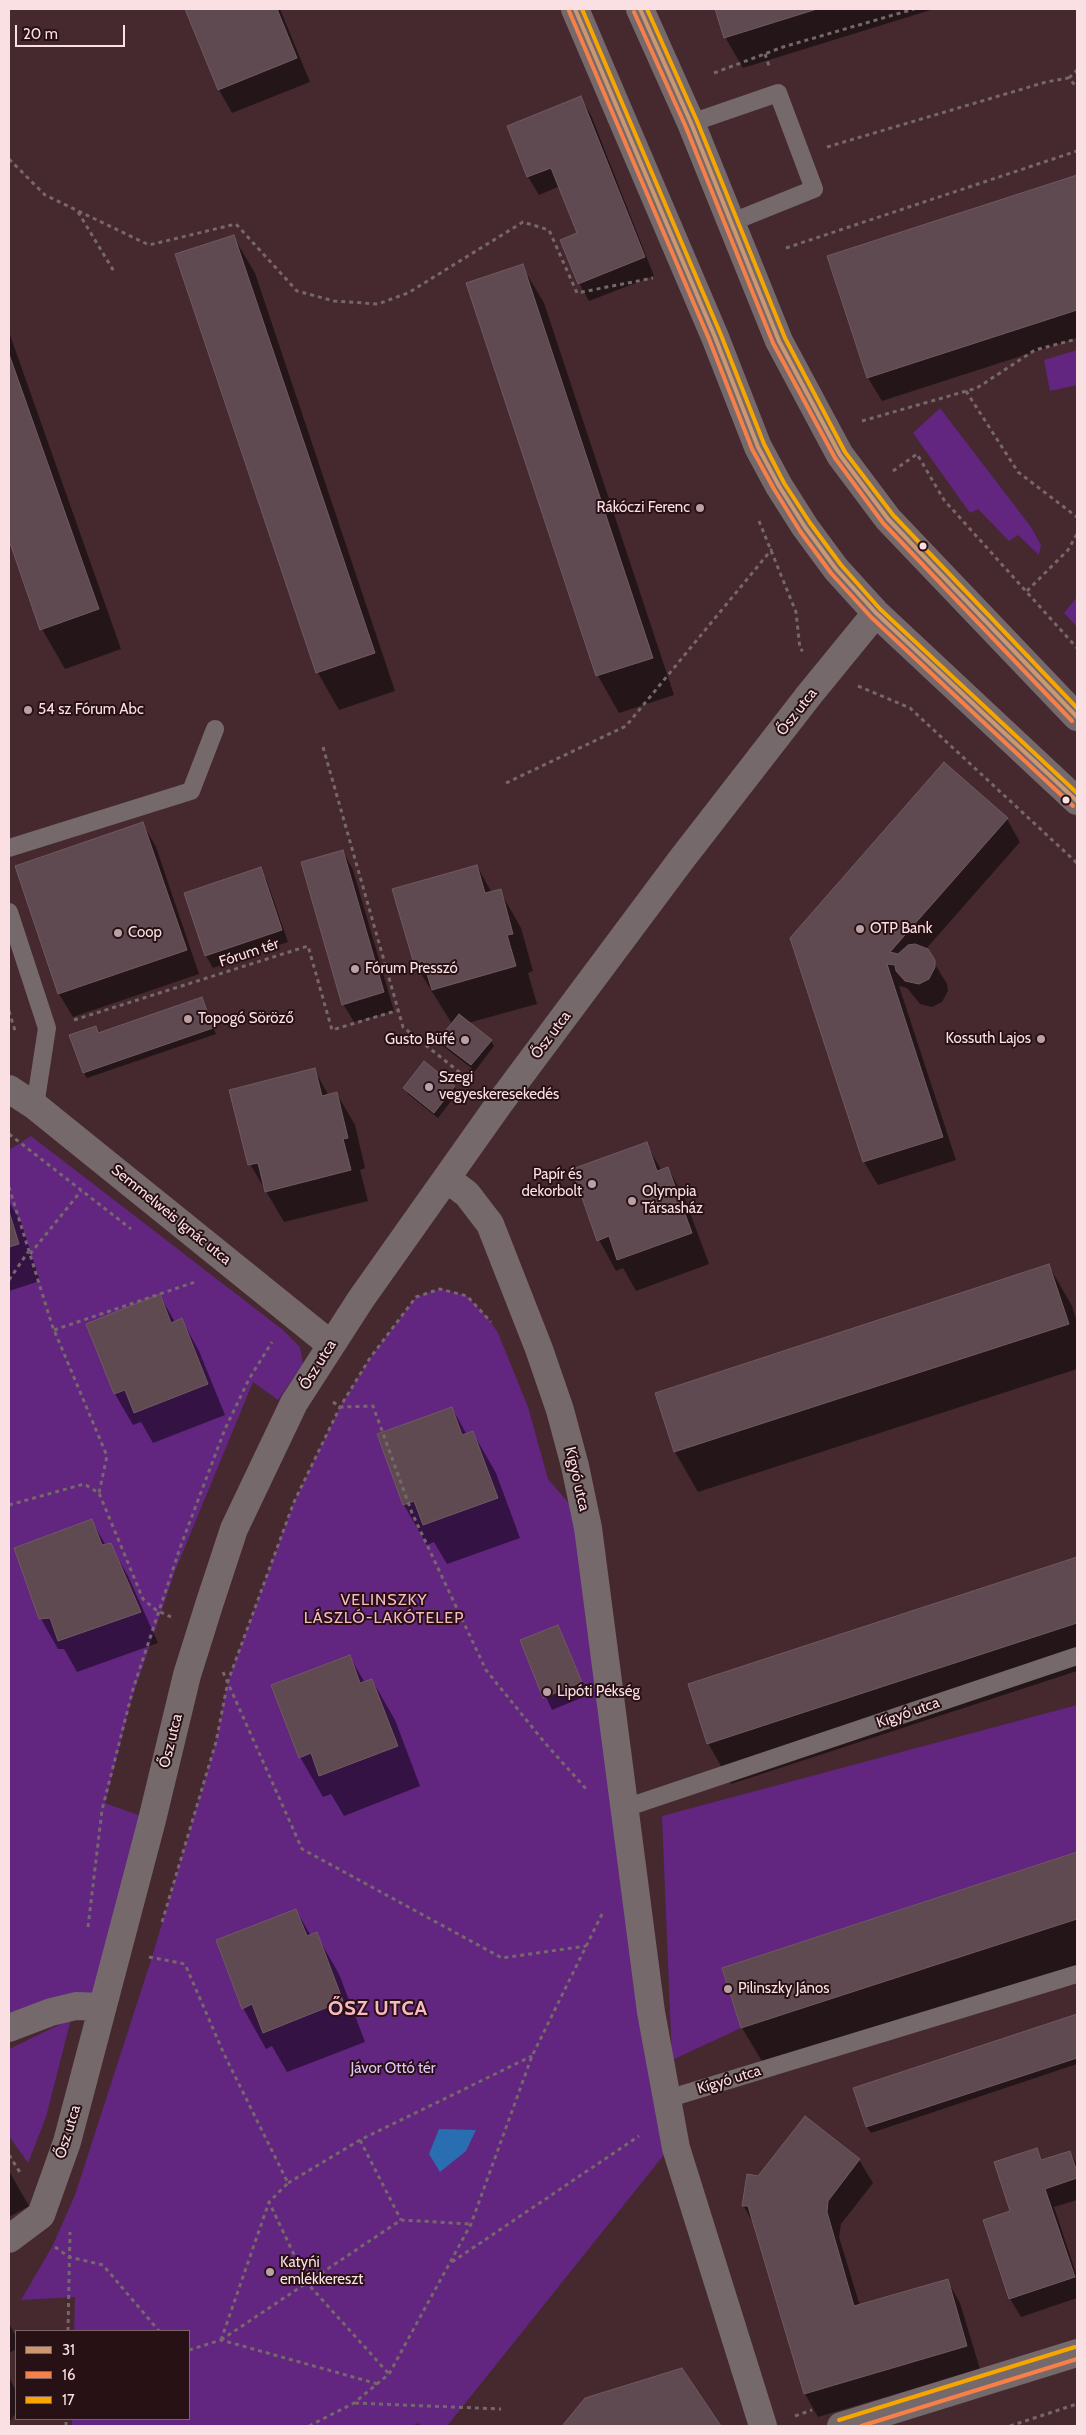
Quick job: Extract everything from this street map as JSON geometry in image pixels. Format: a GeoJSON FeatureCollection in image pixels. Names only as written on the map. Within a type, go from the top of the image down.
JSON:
{"type":"FeatureCollection","features":[{"type":"Feature","properties":{"kind":"street"},"geometry":{"type":"LineString","coordinates":[[575,9],[715,337],[758,447],[805,527],[836,569],[876,613],[1077,801]]}},
{"type":"Feature","properties":{"kind":"street"},"geometry":{"type":"LineString","coordinates":[[640,9],[691,123],[780,341],[813,407],[860,483],[888,519],[963,600],[1077,717]]}},
{"type":"Feature","properties":{"kind":"street","name":"Ősz utca"},"geometry":{"type":"LineString","coordinates":[[41,2214],[67,2142],[152,1820],[187,1675],[234,1528],[294,1403],[330,1344],[499,1104],[681,860],[809,695],[876,613]]}},
{"type":"Feature","properties":{"kind":"street","name":"Semmelweis Ignác utca"},"geometry":{"type":"LineString","coordinates":[[9,1089],[35,1106],[330,1344]]}},
{"type":"Feature","properties":{"kind":"street","name":"Kígyó utca"},"geometry":{"type":"LineString","coordinates":[[447,1179],[467,1194],[490,1224],[516,1288],[560,1410],[588,1528],[651,2012],[676,2148],[763,2426]]}},
{"type":"Feature","properties":{"kind":"street"},"geometry":{"type":"LineString","coordinates":[[9,2028],[51,2012],[76,2006],[102,2007]]}},
{"type":"Feature","properties":{"kind":"street"},"geometry":{"type":"LineString","coordinates":[[9,2239],[41,2214]]}},
{"type":"Feature","properties":{"kind":"street"},"geometry":{"type":"LineString","coordinates":[[841,2426],[1077,2353]]}},
{"type":"Feature","properties":{"kind":"street"},"geometry":{"type":"LineString","coordinates":[[869,2426],[1077,2362]]}},
{"type":"Feature","properties":{"kind":"lane"},"geometry":{"type":"LineString","coordinates":[[691,123],[778,93],[814,188],[732,222]]}},
{"type":"Feature","properties":{"kind":"lane"},"geometry":{"type":"LineString","coordinates":[[9,848],[191,790],[215,729]]}},
{"type":"Feature","properties":{"kind":"lane"},"geometry":{"type":"LineString","coordinates":[[9,912],[47,1028],[35,1106]]}},
{"type":"Feature","properties":{"kind":"lane","name":"Kígyó utca"},"geometry":{"type":"LineString","coordinates":[[624,1804],[1077,1656]]}},
{"type":"Feature","properties":{"kind":"lane","name":"Kígyó utca"},"geometry":{"type":"LineString","coordinates":[[669,2107],[1077,1974]]}},
{"type":"Feature","properties":{"kind":"path"},"geometry":{"type":"LineString","coordinates":[[714,73],[783,47],[914,9]]}},
{"type":"Feature","properties":{"kind":"path"},"geometry":{"type":"LineString","coordinates":[[803,155],[1046,82],[1068,78],[1077,70]]}},
{"type":"Feature","properties":{"kind":"path"},"geometry":{"type":"LineString","coordinates":[[1068,78],[1077,87]]}},
{"type":"Feature","properties":{"kind":"path"},"geometry":{"type":"LineString","coordinates":[[786,248],[1077,151]]}},
{"type":"Feature","properties":{"kind":"path"},"geometry":{"type":"LineString","coordinates":[[9,159],[45,195],[150,245],[236,224],[297,291],[334,301],[378,304],[408,293],[523,222],[549,230],[577,294],[660,276]]}},
{"type":"Feature","properties":{"kind":"path"},"geometry":{"type":"LineString","coordinates":[[78,212],[115,273]]}},
{"type":"Feature","properties":{"kind":"path"},"geometry":{"type":"LineString","coordinates":[[862,421],[977,388],[1035,350],[1077,339]]}},
{"type":"Feature","properties":{"kind":"path"},"geometry":{"type":"LineString","coordinates":[[966,391],[1018,472],[1077,517]]}},
{"type":"Feature","properties":{"kind":"path"},"geometry":{"type":"LineString","coordinates":[[917,454],[944,500],[1077,648]]}},
{"type":"Feature","properties":{"kind":"path"},"geometry":{"type":"LineString","coordinates":[[1027,591],[1068,550],[1077,534]]}},
{"type":"Feature","properties":{"kind":"path"},"geometry":{"type":"LineString","coordinates":[[506,783],[626,726],[772,548]]}},
{"type":"Feature","properties":{"kind":"path"},"geometry":{"type":"LineString","coordinates":[[323,747],[403,1027],[499,1104]]}},
{"type":"Feature","properties":{"kind":"path","name":"Fórum tér"},"geometry":{"type":"LineString","coordinates":[[47,1028],[308,946],[332,1030],[399,1010]]}},
{"type":"Feature","properties":{"kind":"path"},"geometry":{"type":"LineString","coordinates":[[9,1134],[136,1233]]}},
{"type":"Feature","properties":{"kind":"path"},"geometry":{"type":"LineString","coordinates":[[9,1187],[54,1330],[107,1456],[99,1493],[144,1599],[159,1612],[201,1632],[228,1681],[302,1849],[502,1958],[586,1946]]}},
{"type":"Feature","properties":{"kind":"path"},"geometry":{"type":"LineString","coordinates":[[9,1280],[81,1190]]}},
{"type":"Feature","properties":{"kind":"path"},"geometry":{"type":"LineString","coordinates":[[190,1275],[206,1288]]}},
{"type":"Feature","properties":{"kind":"path"},"geometry":{"type":"LineString","coordinates":[[54,1330],[198,1281]]}},
{"type":"Feature","properties":{"kind":"path"},"geometry":{"type":"LineString","coordinates":[[160,1929],[216,1742],[228,1681],[294,1502],[340,1407],[370,1358],[416,1297],[440,1289],[467,1296],[493,1326]]}},
{"type":"Feature","properties":{"kind":"path"},"geometry":{"type":"LineString","coordinates":[[87,1931],[102,1810],[133,1689],[186,1529],[225,1430],[249,1379],[273,1343],[266,1336]]}},
{"type":"Feature","properties":{"kind":"path"},"geometry":{"type":"LineString","coordinates":[[306,1384],[340,1407],[373,1406],[412,1513],[486,1670],[545,1743],[604,1809],[624,1804]]}},
{"type":"Feature","properties":{"kind":"path"},"geometry":{"type":"LineString","coordinates":[[9,1505],[84,1484],[99,1493]]}},
{"type":"Feature","properties":{"kind":"path"},"geometry":{"type":"LineString","coordinates":[[309,2426],[354,2403],[389,2374],[471,2224],[532,2056],[604,1911]]}},
{"type":"Feature","properties":{"kind":"path"},"geometry":{"type":"LineString","coordinates":[[116,1955],[152,1957],[185,1964],[224,2054],[288,2183]]}},
{"type":"Feature","properties":{"kind":"path"},"geometry":{"type":"LineString","coordinates":[[149,1966],[152,1957]]}},
{"type":"Feature","properties":{"kind":"path"},"geometry":{"type":"LineString","coordinates":[[221,2340],[269,2202],[288,2183],[360,2140],[532,2056]]}},
{"type":"Feature","properties":{"kind":"path"},"geometry":{"type":"LineString","coordinates":[[450,2264],[669,2107]]}},
{"type":"Feature","properties":{"kind":"path"},"geometry":{"type":"LineString","coordinates":[[360,2140],[402,2220]]}},
{"type":"Feature","properties":{"kind":"path"},"geometry":{"type":"LineString","coordinates":[[269,2202],[308,2284],[389,2374]]}},
{"type":"Feature","properties":{"kind":"path"},"geometry":{"type":"LineString","coordinates":[[41,2214],[53,2245],[69,2257],[103,2265],[158,2330]]}},
{"type":"Feature","properties":{"kind":"path"},"geometry":{"type":"LineString","coordinates":[[190,2350],[221,2340],[402,2220],[471,2224]]}},
{"type":"Feature","properties":{"kind":"path"},"geometry":{"type":"LineString","coordinates":[[68,2330],[71,2228]]}},
{"type":"Feature","properties":{"kind":"path"},"geometry":{"type":"LineString","coordinates":[[221,2340],[378,2384]]}},
{"type":"Feature","properties":{"kind":"path"},"geometry":{"type":"LineString","coordinates":[[354,2403],[501,2409]]}},
{"type":"Feature","properties":{"kind":"path"},"geometry":{"type":"LineString","coordinates":[[1010,2426],[1077,2404]]}},
{"type":"Feature","properties":{"kind":"green space"},"geometry":{"type":"Polygon","coordinates":[[[1077,350],[1077,385],[1050,391],[1044,360],[1077,350]]]}},
{"type":"Feature","properties":{"kind":"green space"},"geometry":{"type":"Polygon","coordinates":[[[940,408],[1031,527],[1041,545],[1039,555],[1018,535],[1009,541],[978,509],[970,513],[913,433],[940,408]]]}},
{"type":"Feature","properties":{"kind":"green space"},"geometry":{"type":"Polygon","coordinates":[[[1077,597],[1077,627],[1064,613],[1077,597]]]}},
{"type":"Feature","properties":{"kind":"green space"},"geometry":{"type":"Polygon","coordinates":[[[31,1136],[283,1330],[300,1347],[303,1364],[278,1400],[253,1382],[175,1571],[131,1701],[105,1803],[152,1820],[102,2007],[9,2028],[9,1247],[19,1243],[9,1211],[9,1150],[31,1136]]]}},
{"type":"Feature","properties":{"kind":"green space","name":"Jávor Ottó tér"},"geometry":{"type":"Polygon","coordinates":[[[440,1289],[467,1296],[488,1318],[498,1333],[528,1407],[548,1479],[587,1524],[668,2153],[663,2156],[447,2426],[421,2426],[419,2423],[411,2426],[72,2426],[72,2420],[190,2420],[190,2330],[74,2330],[75,2297],[21,2300],[53,2245],[75,2195],[152,1957],[216,1742],[228,1681],[294,1502],[340,1407],[370,1358],[416,1297],[440,1289]]]}},
{"type":"Feature","properties":{"kind":"green space"},"geometry":{"type":"Polygon","coordinates":[[[1077,1705],[1077,1852],[722,1968],[741,2028],[672,2060],[662,1816],[1077,1705]]]}},
{"type":"Feature","properties":{"kind":"green space"},"geometry":{"type":"Polygon","coordinates":[[[71,2019],[46,2117],[28,2163],[9,2136],[9,2049],[71,2019]]]}},
{"type":"Feature","properties":{"kind":"water"},"geometry":{"type":"Polygon","coordinates":[[[439,2129],[476,2130],[466,2151],[440,2172],[429,2154],[439,2129]]]}},
{"type":"Feature","properties":{"kind":"building"},"geometry":{"type":"Polygon","coordinates":[[[185,9],[277,9],[297,58],[218,90],[185,9]]]}},
{"type":"Feature","properties":{"kind":"building"},"geometry":{"type":"Polygon","coordinates":[[[715,9],[817,9],[724,38],[715,9]]]}},
{"type":"Feature","properties":{"kind":"building"},"geometry":{"type":"Polygon","coordinates":[[[581,96],[645,257],[578,284],[560,240],[577,233],[551,168],[527,177],[507,126],[581,96]]]}},
{"type":"Feature","properties":{"kind":"building"},"geometry":{"type":"Polygon","coordinates":[[[1077,175],[1077,310],[867,378],[827,256],[1077,175]]]}},
{"type":"Feature","properties":{"kind":"building"},"geometry":{"type":"Polygon","coordinates":[[[234,235],[375,653],[316,673],[175,254],[234,235]]]}},
{"type":"Feature","properties":{"kind":"building"},"geometry":{"type":"Polygon","coordinates":[[[523,264],[653,658],[596,676],[466,283],[523,264]]]}},
{"type":"Feature","properties":{"kind":"building"},"geometry":{"type":"Polygon","coordinates":[[[9,354],[99,609],[40,630],[9,540],[9,354]]]}},
{"type":"Feature","properties":{"kind":"building"},"geometry":{"type":"Polygon","coordinates":[[[944,762],[1008,818],[890,952],[898,954],[908,945],[915,944],[928,949],[935,960],[935,967],[929,979],[919,984],[905,981],[896,971],[895,965],[887,964],[943,1137],[863,1162],[790,938],[944,762]]]}},
{"type":"Feature","properties":{"kind":"building"},"geometry":{"type":"Polygon","coordinates":[[[143,822],[187,950],[58,994],[15,866],[143,822]]]}},
{"type":"Feature","properties":{"kind":"building"},"geometry":{"type":"Polygon","coordinates":[[[343,850],[384,992],[342,1005],[301,862],[343,850]]]}},
{"type":"Feature","properties":{"kind":"building"},"geometry":{"type":"Polygon","coordinates":[[[477,865],[485,893],[501,889],[513,934],[507,935],[516,966],[432,990],[423,961],[414,964],[392,889],[477,865]]]}},
{"type":"Feature","properties":{"kind":"building"},"geometry":{"type":"Polygon","coordinates":[[[261,867],[282,930],[205,956],[184,893],[261,867]]]}},
{"type":"Feature","properties":{"kind":"building"},"geometry":{"type":"Polygon","coordinates":[[[202,997],[213,1028],[83,1073],[69,1035],[96,1026],[98,1033],[202,997]]]}},
{"type":"Feature","properties":{"kind":"building","name":"Gusto Büfé"},"geometry":{"type":"Polygon","coordinates":[[[459,1014],[492,1040],[471,1065],[438,1040],[459,1014]]]}},
{"type":"Feature","properties":{"kind":"building","name":"Szegi vegyeskeresekedés"},"geometry":{"type":"Polygon","coordinates":[[[424,1061],[455,1086],[434,1113],[403,1088],[424,1061]]]}},
{"type":"Feature","properties":{"kind":"building"},"geometry":{"type":"Polygon","coordinates":[[[315,1068],[322,1096],[337,1092],[348,1138],[343,1139],[351,1170],[265,1192],[258,1163],[248,1165],[229,1090],[315,1068]]]}},
{"type":"Feature","properties":{"kind":"building","name":"Olympia Társasház"},"geometry":{"type":"Polygon","coordinates":[[[647,1142],[657,1171],[668,1167],[692,1233],[617,1260],[609,1236],[597,1241],[572,1169],[647,1142]]]}},
{"type":"Feature","properties":{"kind":"building"},"geometry":{"type":"Polygon","coordinates":[[[9,1211],[19,1244],[9,1247],[9,1211]]]}},
{"type":"Feature","properties":{"kind":"building"},"geometry":{"type":"Polygon","coordinates":[[[1049,1264],[1069,1324],[674,1452],[655,1393],[1049,1264]]]}},
{"type":"Feature","properties":{"kind":"building"},"geometry":{"type":"Polygon","coordinates":[[[160,1294],[171,1323],[182,1318],[208,1384],[134,1413],[125,1390],[114,1394],[86,1324],[160,1294]]]}},
{"type":"Feature","properties":{"kind":"building"},"geometry":{"type":"Polygon","coordinates":[[[452,1407],[462,1435],[473,1431],[498,1498],[423,1525],[414,1501],[403,1505],[377,1434],[452,1407]]]}},
{"type":"Feature","properties":{"kind":"building"},"geometry":{"type":"Polygon","coordinates":[[[92,1519],[102,1545],[111,1543],[141,1612],[58,1641],[50,1618],[39,1619],[14,1548],[92,1519]]]}},
{"type":"Feature","properties":{"kind":"building"},"geometry":{"type":"Polygon","coordinates":[[[1077,1557],[1077,1623],[707,1744],[688,1684],[1077,1557]]]}},
{"type":"Feature","properties":{"kind":"building"},"geometry":{"type":"Polygon","coordinates":[[[558,1625],[582,1682],[543,1698],[520,1640],[558,1625]]]}},
{"type":"Feature","properties":{"kind":"building"},"geometry":{"type":"Polygon","coordinates":[[[350,1655],[360,1683],[372,1679],[398,1746],[319,1776],[311,1753],[299,1758],[271,1685],[350,1655]]]}},
{"type":"Feature","properties":{"kind":"building"},"geometry":{"type":"Polygon","coordinates":[[[1077,1852],[1077,1919],[741,2028],[722,1968],[1077,1852]]]}},
{"type":"Feature","properties":{"kind":"building"},"geometry":{"type":"Polygon","coordinates":[[[296,1909],[307,1936],[317,1932],[343,2001],[263,2033],[252,2004],[242,2009],[216,1940],[296,1909]]]}},
{"type":"Feature","properties":{"kind":"building"},"geometry":{"type":"Polygon","coordinates":[[[1077,2014],[1077,2058],[866,2127],[853,2088],[1077,2014]]]}},
{"type":"Feature","properties":{"kind":"building"},"geometry":{"type":"Polygon","coordinates":[[[805,2116],[860,2159],[828,2201],[827,2212],[854,2306],[948,2279],[967,2346],[804,2394],[748,2206],[742,2206],[747,2174],[758,2176],[805,2116]]]}},
{"type":"Feature","properties":{"kind":"building"},"geometry":{"type":"Polygon","coordinates":[[[1037,2148],[1041,2160],[1070,2151],[1077,2172],[1077,2178],[1045,2189],[1075,2277],[1009,2299],[983,2220],[1010,2211],[994,2162],[1037,2148]]]}},
{"type":"Feature","properties":{"kind":"building"},"geometry":{"type":"Polygon","coordinates":[[[682,2368],[721,2426],[562,2426],[585,2398],[682,2368]]]}},
{"type":"Feature","properties":{"kind":"transit line","name":"31"},"geometry":{"type":"LineString","coordinates":[[575,9],[715,337],[758,447],[779,486],[805,527],[836,569],[876,613],[1077,801]]}},
{"type":"Feature","properties":{"kind":"transit line","name":"17"},"geometry":{"type":"LineString","coordinates":[[582,9],[721,335],[764,444],[784,483],[841,565],[880,609],[1077,793]]}},
{"type":"Feature","properties":{"kind":"transit line","name":"31"},"geometry":{"type":"LineString","coordinates":[[640,9],[691,123],[779,341],[840,455],[888,519],[1077,717]]}},
{"type":"Feature","properties":{"kind":"transit line","name":"17"},"geometry":{"type":"LineString","coordinates":[[647,9],[697,121],[785,338],[845,452],[893,515],[1077,708]]}},
{"type":"Feature","properties":{"kind":"transit line","name":"16"},"geometry":{"type":"LineString","coordinates":[[569,11],[709,339],[752,449],[800,531],[831,573],[871,617],[1073,806]]}},
{"type":"Feature","properties":{"kind":"transit line","name":"16"},"geometry":{"type":"LineString","coordinates":[[634,12],[685,125],[773,343],[835,458],[883,523],[1072,721]]}},
{"type":"Feature","properties":{"kind":"transit line","name":"17"},"geometry":{"type":"LineString","coordinates":[[839,2420],[1075,2347]]}},
{"type":"Feature","properties":{"kind":"transit line","name":"16"},"geometry":{"type":"LineString","coordinates":[[861,2426],[1077,2359]]}},
{"type":"Feature","properties":{"kind":"place","name":"Rákóczi Ferenc"},"geometry":{"type":"Point","coordinates":[700,508]}},
{"type":"Feature","properties":{"kind":"place","name":"54 sz Fórum Abc"},"geometry":{"type":"Point","coordinates":[28,710]}},
{"type":"Feature","properties":{"kind":"place","name":"OTP Bank"},"geometry":{"type":"Point","coordinates":[860,929]}},
{"type":"Feature","properties":{"kind":"place","name":"Coop"},"geometry":{"type":"Point","coordinates":[118,933]}},
{"type":"Feature","properties":{"kind":"place","name":"Fórum Presszó"},"geometry":{"type":"Point","coordinates":[355,969]}},
{"type":"Feature","properties":{"kind":"place","name":"Topogó Söröző"},"geometry":{"type":"Point","coordinates":[188,1019]}},
{"type":"Feature","properties":{"kind":"place","name":"Kossuth Lajos"},"geometry":{"type":"Point","coordinates":[1041,1039]}},
{"type":"Feature","properties":{"kind":"place","name":"Gusto Büfé"},"geometry":{"type":"Point","coordinates":[465,1040]}},
{"type":"Feature","properties":{"kind":"place","name":"Szegi vegyeskeresekedés"},"geometry":{"type":"Point","coordinates":[429,1087]}},
{"type":"Feature","properties":{"kind":"place","name":"Papír és dekorbolt"},"geometry":{"type":"Point","coordinates":[592,1184]}},
{"type":"Feature","properties":{"kind":"place","name":"Olympia Társasház"},"geometry":{"type":"Point","coordinates":[632,1201]}},
{"type":"Feature","properties":{"kind":"place","name":"Lipóti Pékség"},"geometry":{"type":"Point","coordinates":[547,1692]}},
{"type":"Feature","properties":{"kind":"place","name":"Pilinszky János"},"geometry":{"type":"Point","coordinates":[728,1989]}},
{"type":"Feature","properties":{"kind":"place","name":"Katyńi emlékkereszt"},"geometry":{"type":"Point","coordinates":[270,2272]}},
{"type":"Feature","properties":{"kind":"district","name":"VELINSZKY LÁSZLÓ-LAKÓTELEP"},"geometry":{"type":"Point","coordinates":[384,1609]}},
{"type":"Feature","properties":{"kind":"district","name":"ŐSZ UTCA"},"geometry":{"type":"Point","coordinates":[378,2009]}}]}
